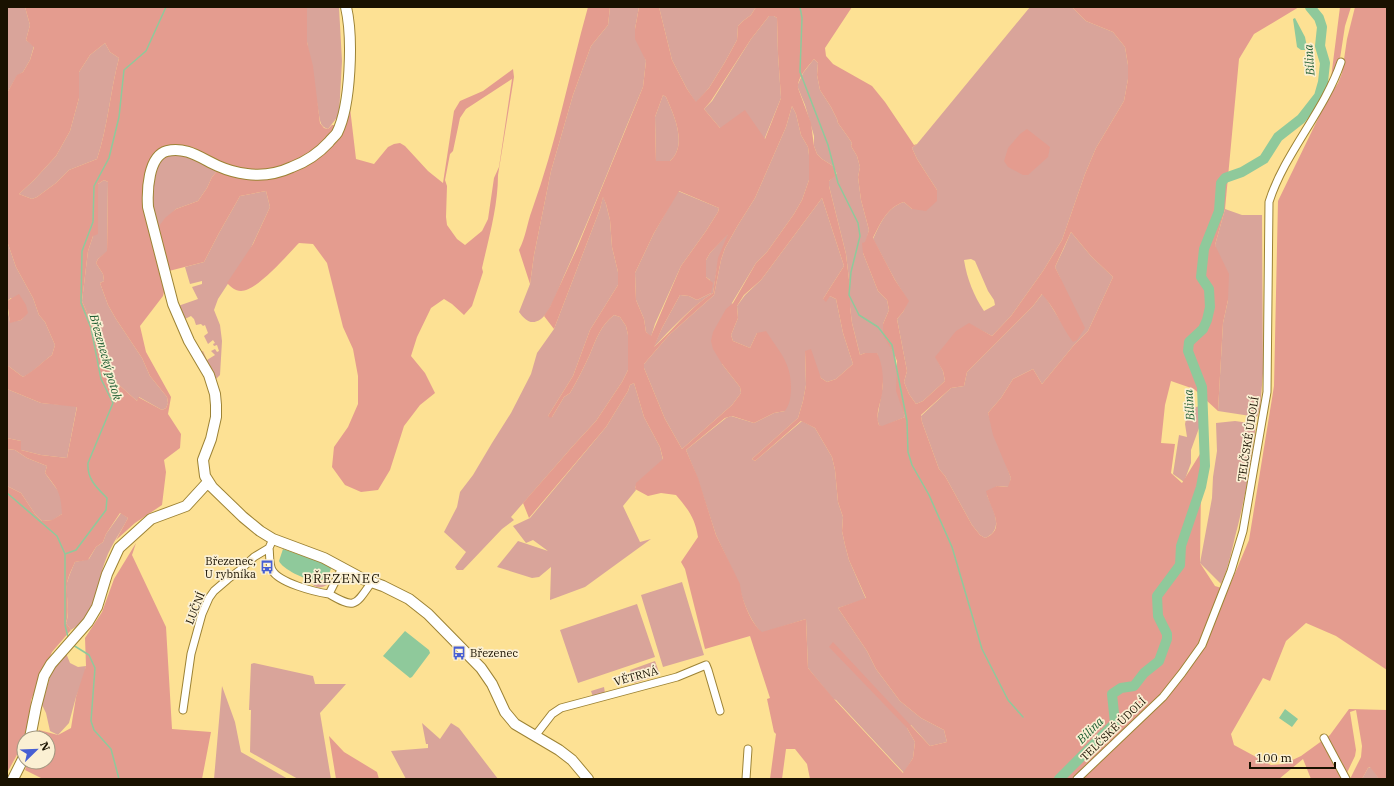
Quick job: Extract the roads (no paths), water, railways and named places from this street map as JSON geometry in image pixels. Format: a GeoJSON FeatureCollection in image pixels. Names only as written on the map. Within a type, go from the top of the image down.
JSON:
{"type":"FeatureCollection","features":[{"type":"Feature","properties":{"kind":"street"},"geometry":{"type":"LineString","coordinates":[[346,7],[350,49],[348,80],[343,114],[337,133],[319,153],[301,164],[288,169],[260,175],[248,174],[219,166],[196,155],[181,150],[171,150],[163,153],[156,158],[152,167],[147,196],[148,207],[173,304],[189,341],[209,374],[215,394],[216,417],[203,460],[205,476],[212,487],[260,531],[271,544],[324,558],[371,583],[383,586],[409,599],[428,614],[488,676],[509,718],[520,728],[559,750],[572,760],[588,779]]}},
{"type":"Feature","properties":{"kind":"street","name":"TELČSKÉ ÚDOLÍ"},"geometry":{"type":"LineString","coordinates":[[1077,779],[1163,697],[1182,673],[1202,645],[1231,572],[1243,531],[1267,392],[1269,202],[1274,187],[1335,79],[1341,62]]}},
{"type":"Feature","properties":{"kind":"street"},"geometry":{"type":"LineString","coordinates":[[32,730],[44,676],[51,664],[88,622],[97,607],[107,574],[118,548],[151,520],[186,506],[208,482]]}},
{"type":"Feature","properties":{"kind":"street"},"geometry":{"type":"LineString","coordinates":[[271,544],[271,567],[274,574],[306,590],[329,594],[342,602],[352,604],[359,601],[371,583]]}},
{"type":"Feature","properties":{"kind":"street","name":"LUČNÍ"},"geometry":{"type":"LineString","coordinates":[[183,710],[190,654],[202,614],[209,598],[214,591],[271,544]]}},
{"type":"Feature","properties":{"kind":"street"},"geometry":{"type":"LineString","coordinates":[[329,594],[342,568]]}},
{"type":"Feature","properties":{"kind":"street","name":"VĚTRNÁ"},"geometry":{"type":"LineString","coordinates":[[535,736],[552,714],[561,708],[671,678],[706,665],[720,711]]}},
{"type":"Feature","properties":{"kind":"street"},"geometry":{"type":"LineString","coordinates":[[1324,738],[1346,779]]}},
{"type":"Feature","properties":{"kind":"street"},"geometry":{"type":"LineString","coordinates":[[746,779],[748,749]]}},
{"type":"Feature","properties":{"kind":"street"},"geometry":{"type":"LineString","coordinates":[[13,779],[18,770]]}},
{"type":"Feature","properties":{"kind":"waterway","name":"Březenecký potok"},"geometry":{"type":"LineString","coordinates":[[68,637],[65,625],[65,554],[76,550],[106,510],[107,498],[91,478],[88,463],[113,403],[101,379],[91,328],[81,303],[82,251],[93,222],[94,186],[109,158],[119,117],[124,70],[146,51],[166,7]]}},
{"type":"Feature","properties":{"kind":"waterway"},"geometry":{"type":"LineString","coordinates":[[800,7],[802,18],[800,72],[828,145],[838,183],[858,223],[860,236],[851,272],[849,295],[859,315],[878,327],[892,345],[907,421],[908,452],[912,465],[929,495],[952,547],[982,649],[1008,700],[1023,717]]}},
{"type":"Feature","properties":{"kind":"waterway","name":"Bílina"},"geometry":{"type":"LineString","coordinates":[[1059,779],[1115,723],[1112,694],[1121,688],[1134,686],[1144,673],[1159,661],[1167,639],[1167,634],[1158,616],[1157,596],[1180,565],[1181,546],[1201,487],[1205,466],[1202,387],[1188,351],[1189,342],[1203,329],[1210,307],[1209,289],[1201,277],[1204,249],[1219,211],[1221,183],[1225,178],[1242,172],[1264,159],[1278,137],[1301,119],[1319,96],[1323,82],[1325,63],[1320,46],[1322,27],[1319,18],[1310,7]]}},
{"type":"Feature","properties":{"kind":"waterway"},"geometry":{"type":"LineString","coordinates":[[7,493],[57,536],[65,554]]}},
{"type":"Feature","properties":{"kind":"waterway","name":"Březenecký potok"},"geometry":{"type":"LineString","coordinates":[[73,645],[89,655],[95,668],[91,721],[94,730],[111,749],[119,779]]}},
{"type":"Feature","properties":{"kind":"place","name":"Březenec, U rybníka"},"geometry":{"type":"Point","coordinates":[267,567]}},
{"type":"Feature","properties":{"kind":"place","name":"Březenec"},"geometry":{"type":"Point","coordinates":[459,653]}},
{"type":"Feature","properties":{"kind":"district","name":"BŘEZENEC"},"geometry":{"type":"Point","coordinates":[342,578]}}]}
